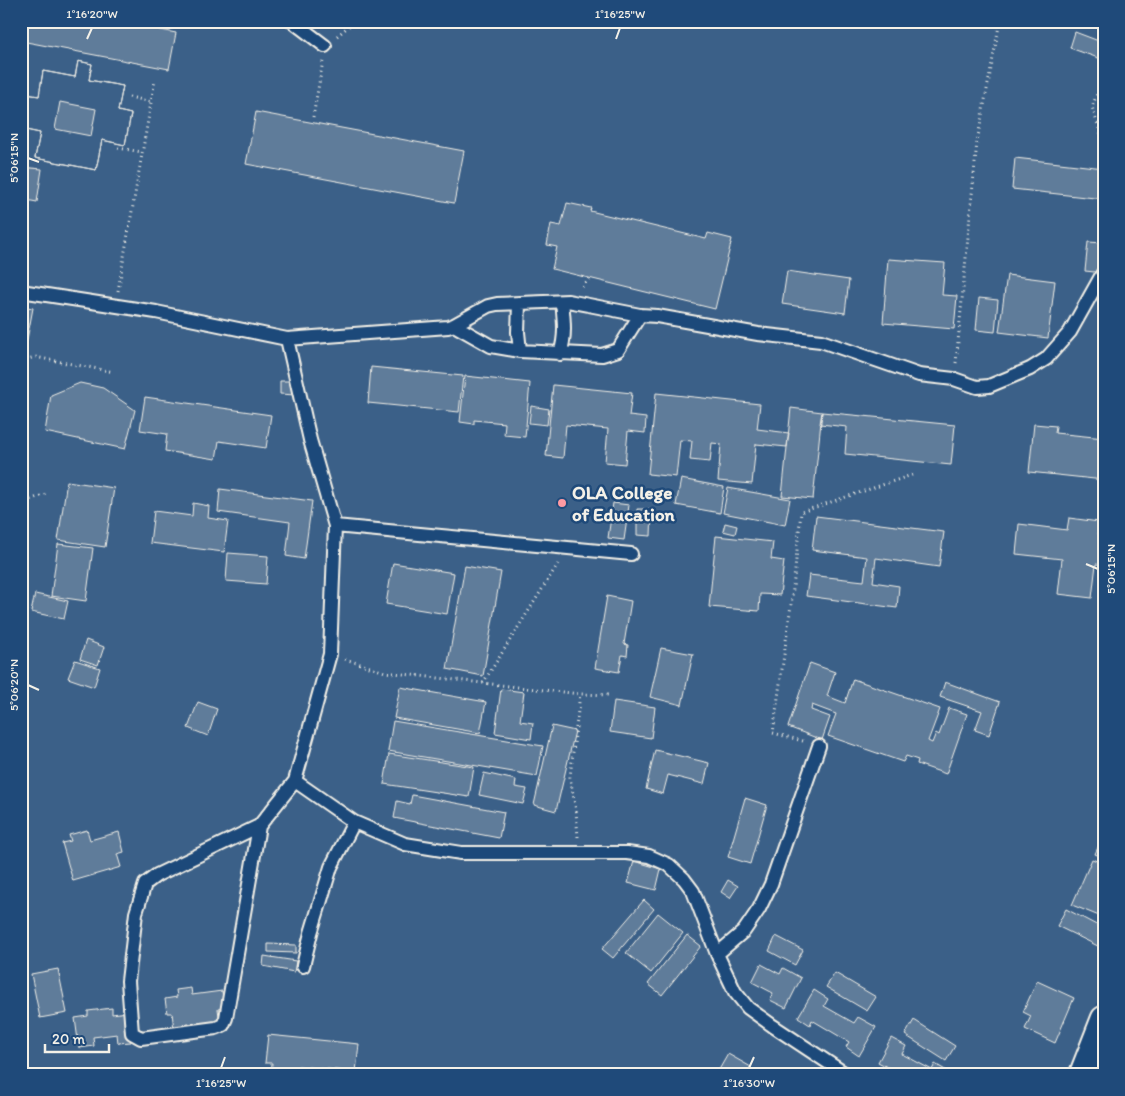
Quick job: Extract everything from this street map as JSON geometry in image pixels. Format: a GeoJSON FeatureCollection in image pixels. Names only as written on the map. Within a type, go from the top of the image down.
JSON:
{"type":"FeatureCollection","features":[{"type":"Feature","properties":{"kind":"street"},"geometry":{"type":"LineString","coordinates":[[1090,1072],[1104,1019]]}},
{"type":"Feature","properties":{"kind":"lane"},"geometry":{"type":"LineString","coordinates":[[292,21],[325,46]]}},
{"type":"Feature","properties":{"kind":"lane"},"geometry":{"type":"LineString","coordinates":[[21,291],[156,312],[287,339],[454,325],[488,306],[568,302],[758,334],[821,341],[919,375],[954,379],[977,387],[989,386],[1030,369],[1046,359],[1070,332],[1103,273]]}},
{"type":"Feature","properties":{"kind":"lane"},"geometry":{"type":"LineString","coordinates":[[560,354],[564,343],[562,302]]}},
{"type":"Feature","properties":{"kind":"lane"},"geometry":{"type":"LineString","coordinates":[[519,304],[518,332],[520,351]]}},
{"type":"Feature","properties":{"kind":"lane"},"geometry":{"type":"LineString","coordinates":[[454,325],[491,346],[520,351],[602,355],[618,350],[640,315]]}},
{"type":"Feature","properties":{"kind":"lane"},"geometry":{"type":"LineString","coordinates":[[259,826],[226,1018],[223,1024],[216,1028],[141,1038],[136,1036],[132,1033],[128,981],[136,913],[145,884],[157,875],[259,826],[295,781],[330,654],[335,526],[310,440],[287,339]]}},
{"type":"Feature","properties":{"kind":"lane"},"geometry":{"type":"LineString","coordinates":[[335,526],[631,554]]}},
{"type":"Feature","properties":{"kind":"lane"},"geometry":{"type":"LineString","coordinates":[[717,954],[744,931],[759,909],[771,884],[818,746]]}},
{"type":"Feature","properties":{"kind":"lane"},"geometry":{"type":"LineString","coordinates":[[295,781],[354,822],[406,844],[461,853],[627,853],[650,856],[669,865],[684,879],[693,891],[717,954],[735,992],[748,1008],[847,1075]]}},
{"type":"Feature","properties":{"kind":"lane"},"geometry":{"type":"LineString","coordinates":[[303,966],[330,867],[354,822]]}},
{"type":"Feature","properties":{"kind":"path"},"geometry":{"type":"LineString","coordinates":[[954,379],[977,142],[1000,21]]}},
{"type":"Feature","properties":{"kind":"path"},"geometry":{"type":"LineString","coordinates":[[1104,76],[1092,107],[1104,144]]}},
{"type":"Feature","properties":{"kind":"path"},"geometry":{"type":"LineString","coordinates":[[115,306],[155,80]]}},
{"type":"Feature","properties":{"kind":"path"},"geometry":{"type":"LineString","coordinates":[[129,98],[152,102]]}},
{"type":"Feature","properties":{"kind":"path"},"geometry":{"type":"LineString","coordinates":[[118,148],[142,152]]}},
{"type":"Feature","properties":{"kind":"path"},"geometry":{"type":"LineString","coordinates":[[21,361],[35,357],[114,372]]}},
{"type":"Feature","properties":{"kind":"path"},"geometry":{"type":"LineString","coordinates":[[818,746],[772,732],[792,598],[801,512],[912,475]]}},
{"type":"Feature","properties":{"kind":"path"},"geometry":{"type":"LineString","coordinates":[[21,503],[48,493]]}},
{"type":"Feature","properties":{"kind":"path"},"geometry":{"type":"LineString","coordinates":[[482,683],[569,547]]}},
{"type":"Feature","properties":{"kind":"path"},"geometry":{"type":"LineString","coordinates":[[330,654],[385,672],[580,694],[609,695]]}},
{"type":"Feature","properties":{"kind":"path"},"geometry":{"type":"LineString","coordinates":[[579,854],[576,811],[570,777],[580,694]]}},
{"type":"Feature","properties":{"kind":"shaded area","name":"OLA College of Education"},"geometry":{"type":"Polygon","coordinates":[[[21,21],[1104,21],[1104,986],[1068,1075],[21,1075],[21,21]]]}},
{"type":"Feature","properties":{"kind":"building"},"geometry":{"type":"Polygon","coordinates":[[[21,21],[115,21],[176,33],[169,69],[21,41],[21,21]]]}},
{"type":"Feature","properties":{"kind":"building"},"geometry":{"type":"Polygon","coordinates":[[[1075,32],[1104,43],[1104,60],[1070,48],[1075,32]]]}},
{"type":"Feature","properties":{"kind":"building"},"geometry":{"type":"Polygon","coordinates":[[[78,61],[92,64],[89,80],[123,86],[118,111],[131,114],[125,145],[102,140],[96,170],[35,158],[40,133],[21,129],[21,117],[26,94],[39,96],[43,71],[75,77],[78,61]],[[60,102],[55,129],[91,136],[96,109],[60,102]]]}},
{"type":"Feature","properties":{"kind":"building"},"geometry":{"type":"Polygon","coordinates":[[[78,61],[92,64],[89,80],[123,86],[118,111],[131,114],[125,145],[102,140],[96,170],[35,158],[40,133],[21,129],[21,117],[26,94],[39,96],[43,71],[75,77],[78,61]]]}},
{"type":"Feature","properties":{"kind":"building"},"geometry":{"type":"Polygon","coordinates":[[[256,112],[464,151],[454,203],[246,164],[256,112]]]}},
{"type":"Feature","properties":{"kind":"building"},"geometry":{"type":"Polygon","coordinates":[[[1015,158],[1104,168],[1104,199],[1012,189],[1015,158]]]}},
{"type":"Feature","properties":{"kind":"building"},"geometry":{"type":"Polygon","coordinates":[[[21,167],[42,169],[37,202],[21,199],[21,167]]]}},
{"type":"Feature","properties":{"kind":"building"},"geometry":{"type":"Polygon","coordinates":[[[567,203],[591,208],[590,211],[706,239],[708,233],[732,239],[715,309],[552,269],[557,247],[547,245],[551,224],[561,226],[567,203]]]}},
{"type":"Feature","properties":{"kind":"building"},"geometry":{"type":"Polygon","coordinates":[[[1088,242],[1104,243],[1104,273],[1085,271],[1088,242]]]}},
{"type":"Feature","properties":{"kind":"building"},"geometry":{"type":"Polygon","coordinates":[[[888,259],[945,263],[942,295],[957,296],[954,329],[883,323],[888,259]]]}},
{"type":"Feature","properties":{"kind":"building"},"geometry":{"type":"Polygon","coordinates":[[[787,271],[849,280],[845,313],[782,304],[787,271]]]}},
{"type":"Feature","properties":{"kind":"building"},"geometry":{"type":"Polygon","coordinates":[[[1007,275],[1055,281],[1048,338],[999,332],[1007,275]]]}},
{"type":"Feature","properties":{"kind":"building"},"geometry":{"type":"Polygon","coordinates":[[[979,298],[998,300],[995,332],[976,330],[979,298]]]}},
{"type":"Feature","properties":{"kind":"building"},"geometry":{"type":"Polygon","coordinates":[[[21,306],[33,308],[26,345],[21,344],[21,306]]]}},
{"type":"Feature","properties":{"kind":"building"},"geometry":{"type":"Polygon","coordinates":[[[371,367],[463,376],[459,412],[368,403],[371,367]]]}},
{"type":"Feature","properties":{"kind":"building"},"geometry":{"type":"Polygon","coordinates":[[[465,376],[530,383],[525,437],[504,435],[505,423],[474,420],[474,424],[460,422],[465,376]]]}},
{"type":"Feature","properties":{"kind":"building"},"geometry":{"type":"Polygon","coordinates":[[[280,381],[295,381],[295,395],[280,394],[280,381]]]}},
{"type":"Feature","properties":{"kind":"building"},"geometry":{"type":"Polygon","coordinates":[[[80,383],[103,388],[135,410],[125,449],[45,432],[51,395],[80,383]]]}},
{"type":"Feature","properties":{"kind":"building"},"geometry":{"type":"Polygon","coordinates":[[[553,385],[632,393],[629,416],[646,418],[645,433],[628,431],[625,464],[605,462],[608,429],[566,425],[563,458],[546,456],[553,385]]]}},
{"type":"Feature","properties":{"kind":"building"},"geometry":{"type":"Polygon","coordinates":[[[656,393],[760,404],[757,429],[789,433],[787,447],[756,444],[752,484],[718,481],[721,444],[712,443],[710,462],[690,460],[692,441],[680,440],[676,477],[648,474],[656,393]]]}},
{"type":"Feature","properties":{"kind":"building"},"geometry":{"type":"Polygon","coordinates":[[[145,397],[271,415],[266,448],[219,441],[216,459],[165,451],[167,434],[140,430],[145,397]]]}},
{"type":"Feature","properties":{"kind":"building"},"geometry":{"type":"Polygon","coordinates":[[[531,406],[549,409],[547,425],[529,423],[531,406]]]}},
{"type":"Feature","properties":{"kind":"building"},"geometry":{"type":"Polygon","coordinates":[[[791,408],[822,412],[813,499],[782,496],[791,408]]]}},
{"type":"Feature","properties":{"kind":"building"},"geometry":{"type":"Polygon","coordinates":[[[822,412],[955,425],[951,465],[845,454],[847,427],[820,424],[822,412]]]}},
{"type":"Feature","properties":{"kind":"building"},"geometry":{"type":"Polygon","coordinates":[[[1034,424],[1056,426],[1055,433],[1104,438],[1104,480],[1029,472],[1034,424]]]}},
{"type":"Feature","properties":{"kind":"building"},"geometry":{"type":"Polygon","coordinates":[[[681,479],[724,487],[720,513],[676,505],[681,479]]]}},
{"type":"Feature","properties":{"kind":"building"},"geometry":{"type":"Polygon","coordinates":[[[67,481],[114,488],[105,547],[58,540],[67,481]]]}},
{"type":"Feature","properties":{"kind":"building"},"geometry":{"type":"Polygon","coordinates":[[[728,488],[790,499],[785,525],[723,513],[728,488]]]}},
{"type":"Feature","properties":{"kind":"building"},"geometry":{"type":"Polygon","coordinates":[[[220,489],[312,501],[304,559],[286,556],[290,522],[218,512],[220,489]]]}},
{"type":"Feature","properties":{"kind":"building"},"geometry":{"type":"Polygon","coordinates":[[[193,503],[209,506],[208,518],[228,521],[224,552],[150,543],[154,511],[192,516],[193,503]]]}},
{"type":"Feature","properties":{"kind":"building"},"geometry":{"type":"Polygon","coordinates":[[[613,503],[629,505],[624,540],[608,538],[613,503]]]}},
{"type":"Feature","properties":{"kind":"building"},"geometry":{"type":"Polygon","coordinates":[[[637,509],[652,509],[651,536],[637,535],[637,509]]]}},
{"type":"Feature","properties":{"kind":"building"},"geometry":{"type":"Polygon","coordinates":[[[816,516],[944,532],[939,567],[876,558],[873,582],[899,586],[897,608],[806,596],[809,575],[864,581],[867,557],[812,550],[816,516]]]}},
{"type":"Feature","properties":{"kind":"building"},"geometry":{"type":"Polygon","coordinates":[[[1069,518],[1099,522],[1098,534],[1104,535],[1104,565],[1096,564],[1092,598],[1058,594],[1062,559],[1016,554],[1019,524],[1067,530],[1069,518]]]}},
{"type":"Feature","properties":{"kind":"building"},"geometry":{"type":"Polygon","coordinates":[[[725,523],[737,526],[735,534],[723,531],[725,523]]]}},
{"type":"Feature","properties":{"kind":"building"},"geometry":{"type":"Polygon","coordinates":[[[716,536],[773,542],[771,559],[784,561],[780,595],[760,594],[759,611],[709,607],[716,536]]]}},
{"type":"Feature","properties":{"kind":"building"},"geometry":{"type":"Polygon","coordinates":[[[58,544],[93,548],[86,601],[51,596],[58,544]]]}},
{"type":"Feature","properties":{"kind":"building"},"geometry":{"type":"Polygon","coordinates":[[[228,553],[268,556],[266,584],[226,581],[228,553]]]}},
{"type":"Feature","properties":{"kind":"building"},"geometry":{"type":"Polygon","coordinates":[[[393,563],[454,573],[447,614],[386,604],[393,563]]]}},
{"type":"Feature","properties":{"kind":"building"},"geometry":{"type":"Polygon","coordinates":[[[465,566],[501,572],[483,676],[447,669],[465,566]]]}},
{"type":"Feature","properties":{"kind":"building"},"geometry":{"type":"Polygon","coordinates":[[[35,594],[68,601],[64,619],[31,612],[35,594]]]}},
{"type":"Feature","properties":{"kind":"building"},"geometry":{"type":"Polygon","coordinates":[[[607,596],[631,601],[624,644],[628,645],[627,656],[622,655],[619,672],[595,668],[607,596]]]}},
{"type":"Feature","properties":{"kind":"building"},"geometry":{"type":"Polygon","coordinates":[[[86,640],[104,647],[98,665],[80,659],[86,640]]]}},
{"type":"Feature","properties":{"kind":"building"},"geometry":{"type":"Polygon","coordinates":[[[661,648],[693,654],[682,705],[650,697],[661,648]]]}},
{"type":"Feature","properties":{"kind":"building"},"geometry":{"type":"Polygon","coordinates":[[[75,660],[100,668],[94,687],[68,678],[75,660]]]}},
{"type":"Feature","properties":{"kind":"building"},"geometry":{"type":"Polygon","coordinates":[[[810,663],[835,672],[827,696],[845,703],[853,679],[940,709],[928,741],[932,743],[936,733],[939,735],[949,708],[967,714],[946,774],[917,764],[918,760],[906,756],[903,762],[828,736],[836,714],[812,705],[811,710],[830,717],[822,740],[788,727],[810,663]]]}},
{"type":"Feature","properties":{"kind":"building"},"geometry":{"type":"Polygon","coordinates":[[[945,682],[1000,702],[989,735],[975,730],[982,711],[940,697],[945,682]]]}},
{"type":"Feature","properties":{"kind":"building"},"geometry":{"type":"Polygon","coordinates":[[[400,687],[486,702],[480,733],[394,718],[400,687]]]}},
{"type":"Feature","properties":{"kind":"building"},"geometry":{"type":"Polygon","coordinates":[[[501,689],[524,692],[520,721],[533,723],[531,739],[495,733],[501,689]]]}},
{"type":"Feature","properties":{"kind":"building"},"geometry":{"type":"Polygon","coordinates":[[[614,701],[655,707],[651,738],[610,732],[614,701]]]}},
{"type":"Feature","properties":{"kind":"building"},"geometry":{"type":"Polygon","coordinates":[[[198,702],[217,709],[208,736],[188,728],[198,702]]]}},
{"type":"Feature","properties":{"kind":"building"},"geometry":{"type":"Polygon","coordinates":[[[393,721],[543,746],[537,776],[388,751],[393,721]]]}},
{"type":"Feature","properties":{"kind":"building"},"geometry":{"type":"Polygon","coordinates":[[[552,726],[575,731],[556,811],[534,805],[552,726]]]}},
{"type":"Feature","properties":{"kind":"building"},"geometry":{"type":"Polygon","coordinates":[[[655,750],[709,763],[704,784],[668,775],[663,794],[646,789],[655,750]]]}},
{"type":"Feature","properties":{"kind":"building"},"geometry":{"type":"Polygon","coordinates":[[[389,754],[474,767],[469,797],[384,784],[389,754]]]}},
{"type":"Feature","properties":{"kind":"building"},"geometry":{"type":"Polygon","coordinates":[[[484,773],[516,780],[515,787],[527,789],[523,804],[479,795],[484,773]]]}},
{"type":"Feature","properties":{"kind":"building"},"geometry":{"type":"Polygon","coordinates":[[[412,795],[504,812],[499,838],[394,818],[397,801],[410,804],[412,795]]]}},
{"type":"Feature","properties":{"kind":"building"},"geometry":{"type":"Polygon","coordinates":[[[745,798],[767,805],[750,864],[728,857],[745,798]]]}},
{"type":"Feature","properties":{"kind":"building"},"geometry":{"type":"Polygon","coordinates":[[[87,830],[90,840],[119,832],[124,852],[117,854],[121,867],[73,881],[62,843],[71,841],[69,835],[87,830]]]}},
{"type":"Feature","properties":{"kind":"building"},"geometry":{"type":"Polygon","coordinates":[[[1104,834],[1104,858],[1095,854],[1104,834]]]}},
{"type":"Feature","properties":{"kind":"building"},"geometry":{"type":"Polygon","coordinates":[[[1092,859],[1104,864],[1104,918],[1072,905],[1092,859]]]}},
{"type":"Feature","properties":{"kind":"building"},"geometry":{"type":"Polygon","coordinates":[[[634,861],[661,869],[656,890],[628,883],[634,861]]]}},
{"type":"Feature","properties":{"kind":"building"},"geometry":{"type":"Polygon","coordinates":[[[728,880],[738,886],[730,898],[721,892],[728,880]]]}},
{"type":"Feature","properties":{"kind":"building"},"geometry":{"type":"Polygon","coordinates":[[[644,900],[654,909],[613,958],[602,949],[644,900]]]}},
{"type":"Feature","properties":{"kind":"building"},"geometry":{"type":"Polygon","coordinates":[[[1066,909],[1104,929],[1104,949],[1057,926],[1066,909]]]}},
{"type":"Feature","properties":{"kind":"building"},"geometry":{"type":"Polygon","coordinates":[[[658,913],[683,933],[651,973],[626,953],[658,913]]]}},
{"type":"Feature","properties":{"kind":"building"},"geometry":{"type":"Polygon","coordinates":[[[687,935],[701,946],[662,995],[648,984],[687,935]]]}},
{"type":"Feature","properties":{"kind":"building"},"geometry":{"type":"Polygon","coordinates":[[[776,936],[803,950],[795,965],[769,951],[776,936]]]}},
{"type":"Feature","properties":{"kind":"building"},"geometry":{"type":"Polygon","coordinates":[[[268,944],[296,945],[296,953],[268,952],[268,944]]]}},
{"type":"Feature","properties":{"kind":"building"},"geometry":{"type":"Polygon","coordinates":[[[264,956],[296,961],[294,972],[263,966],[264,956]]]}},
{"type":"Feature","properties":{"kind":"building"},"geometry":{"type":"Polygon","coordinates":[[[761,964],[780,974],[783,968],[801,978],[786,1008],[770,1000],[773,993],[752,982],[761,964]]]}},
{"type":"Feature","properties":{"kind":"building"},"geometry":{"type":"Polygon","coordinates":[[[58,969],[67,1013],[40,1018],[31,974],[58,969]]]}},
{"type":"Feature","properties":{"kind":"building"},"geometry":{"type":"Polygon","coordinates":[[[835,973],[876,997],[867,1011],[826,987],[835,973]]]}},
{"type":"Feature","properties":{"kind":"building"},"geometry":{"type":"Polygon","coordinates":[[[1037,981],[1074,998],[1055,1043],[1025,1029],[1031,1016],[1023,1012],[1037,981]]]}},
{"type":"Feature","properties":{"kind":"building"},"geometry":{"type":"Polygon","coordinates":[[[191,988],[192,995],[222,991],[224,1008],[218,1009],[220,1023],[174,1029],[172,1013],[167,1013],[165,999],[177,997],[176,990],[191,988]]]}},
{"type":"Feature","properties":{"kind":"building"},"geometry":{"type":"Polygon","coordinates":[[[814,990],[828,999],[824,1006],[854,1023],[858,1017],[876,1027],[859,1056],[846,1047],[849,1042],[812,1020],[810,1025],[798,1017],[814,990]]]}},
{"type":"Feature","properties":{"kind":"building"},"geometry":{"type":"Polygon","coordinates":[[[112,1008],[112,1014],[127,1012],[131,1042],[118,1043],[117,1034],[93,1037],[94,1046],[79,1048],[75,1018],[88,1016],[88,1011],[112,1008]]]}},
{"type":"Feature","properties":{"kind":"building"},"geometry":{"type":"Polygon","coordinates":[[[914,1020],[955,1046],[946,1061],[905,1035],[914,1020]]]}},
{"type":"Feature","properties":{"kind":"building"},"geometry":{"type":"Polygon","coordinates":[[[268,1035],[359,1044],[356,1072],[298,1066],[297,1075],[271,1075],[272,1063],[265,1063],[268,1035]]]}},
{"type":"Feature","properties":{"kind":"building"},"geometry":{"type":"Polygon","coordinates":[[[891,1038],[906,1046],[902,1054],[932,1070],[935,1064],[954,1075],[902,1075],[878,1062],[891,1038]]]}},
{"type":"Feature","properties":{"kind":"building"},"geometry":{"type":"Polygon","coordinates":[[[728,1054],[751,1067],[747,1075],[716,1075],[728,1054]]]}},
{"type":"Feature","properties":{"kind":"place","name":"OLA College of Education"},"geometry":{"type":"Point","coordinates":[562,503]}}]}
